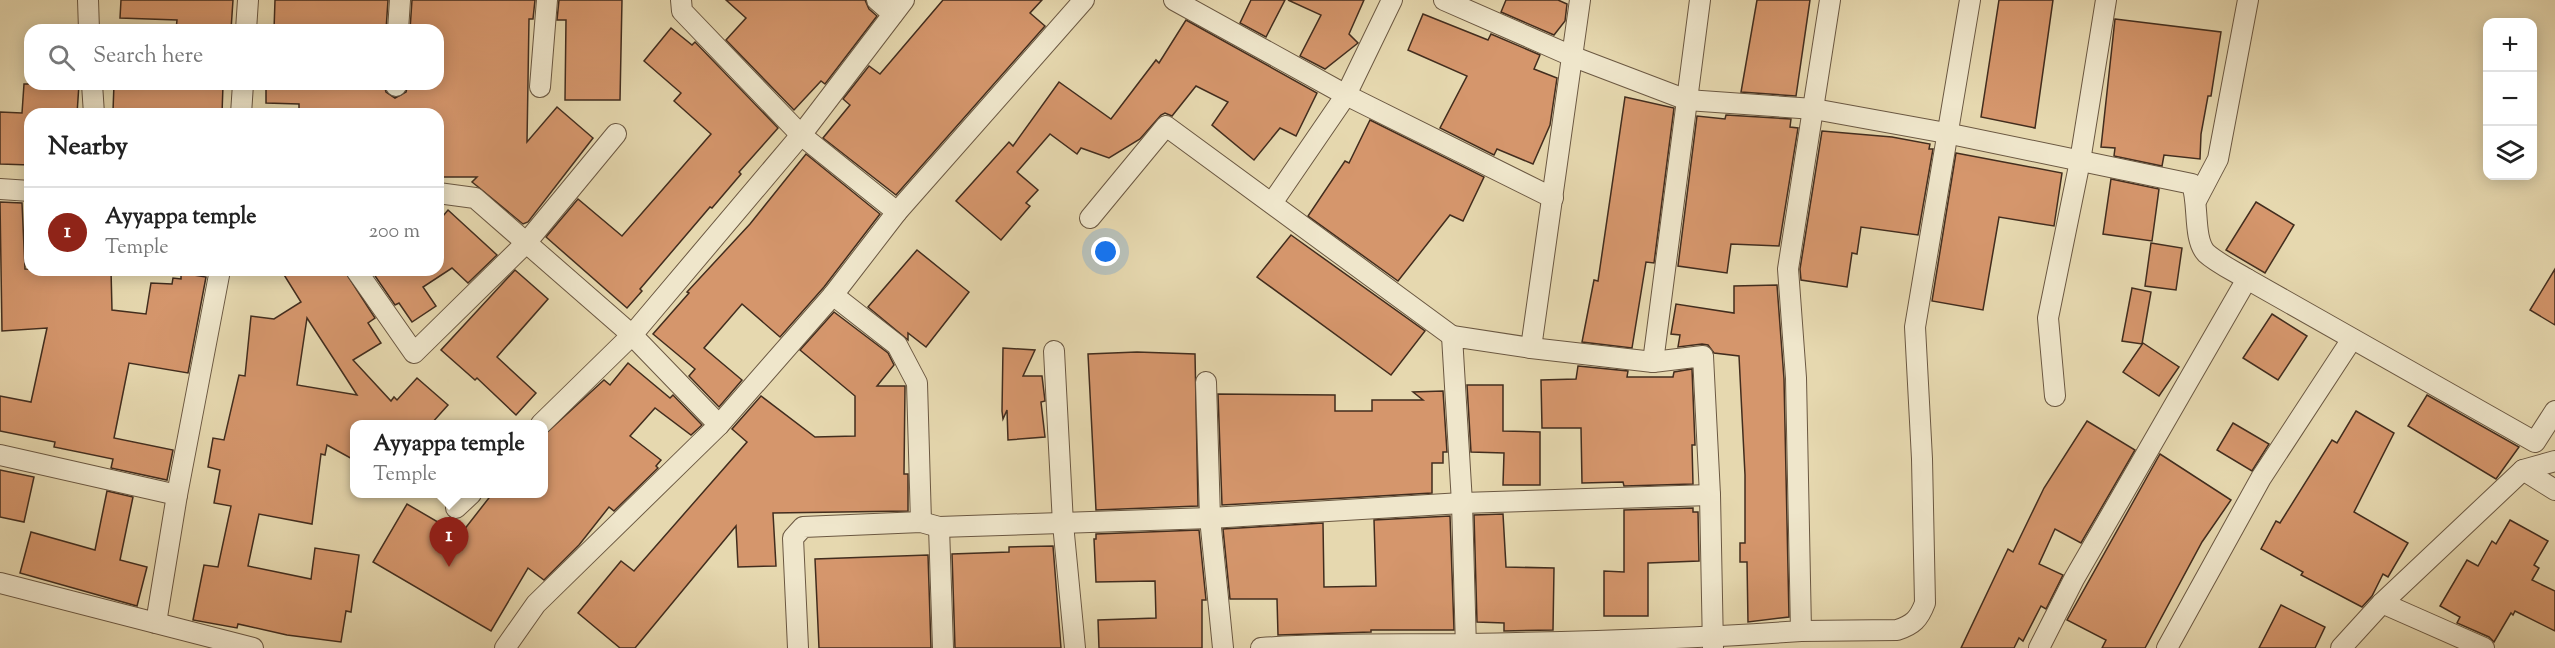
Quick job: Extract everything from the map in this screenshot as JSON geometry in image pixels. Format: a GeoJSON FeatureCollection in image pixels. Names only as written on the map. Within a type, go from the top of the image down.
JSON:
{"type":"FeatureCollection","features":[{"type":"Feature","properties":{"kind":"street"},"geometry":{"type":"LineString","coordinates":[[88,0],[89,24]]}},
{"type":"Feature","properties":{"kind":"street"},"geometry":{"type":"LineString","coordinates":[[246,24],[248,0]]}},
{"type":"Feature","properties":{"kind":"street"},"geometry":{"type":"LineString","coordinates":[[398,24],[400,0]]}},
{"type":"Feature","properties":{"kind":"street"},"geometry":{"type":"LineString","coordinates":[[540,87],[547,0]]}},
{"type":"Feature","properties":{"kind":"street"},"geometry":{"type":"LineString","coordinates":[[681,0],[682,11],[801,135],[897,212]]}},
{"type":"Feature","properties":{"kind":"street"},"geometry":{"type":"LineString","coordinates":[[545,420],[632,335],[801,135],[898,7],[877,0]]}},
{"type":"Feature","properties":{"kind":"street"},"geometry":{"type":"LineString","coordinates":[[505,648],[536,604],[719,425],[832,295],[897,212],[1084,0]]}},
{"type":"Feature","properties":{"kind":"street"},"geometry":{"type":"LineString","coordinates":[[1174,0],[1346,95],[1553,198]]}},
{"type":"Feature","properties":{"kind":"street"},"geometry":{"type":"LineString","coordinates":[[1272,203],[1346,95],[1392,0]]}},
{"type":"Feature","properties":{"kind":"street"},"geometry":{"type":"LineString","coordinates":[[1444,0],[1574,57],[1687,100],[1814,109],[1946,133],[2192,184],[2197,199],[2199,240],[2206,253],[2247,279],[2535,442],[2554,461],[2523,470],[2382,603],[2342,648]]}},
{"type":"Feature","properties":{"kind":"street"},"geometry":{"type":"LineString","coordinates":[[1531,348],[1574,57],[1580,0]]}},
{"type":"Feature","properties":{"kind":"street"},"geometry":{"type":"LineString","coordinates":[[1653,362],[1700,0]]}},
{"type":"Feature","properties":{"kind":"street"},"geometry":{"type":"LineString","coordinates":[[1801,631],[1796,378],[1788,269],[1830,0]]}},
{"type":"Feature","properties":{"kind":"street"},"geometry":{"type":"LineString","coordinates":[[1261,648],[1326,644],[1466,646],[1712,643],[1801,631],[1897,630],[1911,626],[1920,616],[1924,603],[1922,459],[1915,327],[1970,0]]}},
{"type":"Feature","properties":{"kind":"street"},"geometry":{"type":"LineString","coordinates":[[2055,396],[2048,318],[2080,161],[2106,0]]}},
{"type":"Feature","properties":{"kind":"street"},"geometry":{"type":"LineString","coordinates":[[2197,199],[2218,159],[2248,0]]}},
{"type":"Feature","properties":{"kind":"street"},"geometry":{"type":"LineString","coordinates":[[92,90],[94,108]]}},
{"type":"Feature","properties":{"kind":"street"},"geometry":{"type":"LineString","coordinates":[[241,108],[243,90]]}},
{"type":"Feature","properties":{"kind":"street"},"geometry":{"type":"LineString","coordinates":[[1090,218],[1166,126],[1452,336],[1653,362],[1703,357],[1710,495],[1712,643]]}},
{"type":"Feature","properties":{"kind":"street"},"geometry":{"type":"LineString","coordinates":[[360,276],[414,353],[526,243],[616,134]]}},
{"type":"Feature","properties":{"kind":"street"},"geometry":{"type":"LineString","coordinates":[[0,189],[24,190]]}},
{"type":"Feature","properties":{"kind":"street"},"geometry":{"type":"LineString","coordinates":[[444,194],[475,198],[632,335],[719,425]]}},
{"type":"Feature","properties":{"kind":"street"},"geometry":{"type":"LineString","coordinates":[[156,623],[177,495],[219,276]]}},
{"type":"Feature","properties":{"kind":"street"},"geometry":{"type":"LineString","coordinates":[[2039,648],[2074,579],[2247,279]]}},
{"type":"Feature","properties":{"kind":"street"},"geometry":{"type":"LineString","coordinates":[[832,295],[897,345],[917,383],[943,648]]}},
{"type":"Feature","properties":{"kind":"street"},"geometry":{"type":"LineString","coordinates":[[1452,336],[1462,503],[1466,646]]}},
{"type":"Feature","properties":{"kind":"street"},"geometry":{"type":"LineString","coordinates":[[2167,648],[2261,478],[2352,339]]}},
{"type":"Feature","properties":{"kind":"street"},"geometry":{"type":"LineString","coordinates":[[1054,351],[1063,524],[1075,648]]}},
{"type":"Feature","properties":{"kind":"street"},"geometry":{"type":"LineString","coordinates":[[1206,382],[1210,518],[1223,648]]}},
{"type":"Feature","properties":{"kind":"street"},"geometry":{"type":"LineString","coordinates":[[2535,442],[2555,411]]}},
{"type":"Feature","properties":{"kind":"street"},"geometry":{"type":"LineString","coordinates":[[0,455],[177,495]]}},
{"type":"Feature","properties":{"kind":"street"},"geometry":{"type":"LineString","coordinates":[[2523,470],[2555,490]]}},
{"type":"Feature","properties":{"kind":"street"},"geometry":{"type":"LineString","coordinates":[[798,648],[793,538],[803,527],[1063,524],[1462,503],[1710,495]]}},
{"type":"Feature","properties":{"kind":"street"},"geometry":{"type":"LineString","coordinates":[[456,508],[467,498]]}},
{"type":"Feature","properties":{"kind":"street"},"geometry":{"type":"LineString","coordinates":[[0,583],[254,648]]}},
{"type":"Feature","properties":{"kind":"street"},"geometry":{"type":"LineString","coordinates":[[2382,603],[2484,648]]}},
{"type":"Feature","properties":{"kind":"building"},"geometry":{"type":"Polygon","coordinates":[[[121,0],[233,0],[231,24],[177,24],[177,20],[120,18],[121,0]]]}},
{"type":"Feature","properties":{"kind":"building"},"geometry":{"type":"Polygon","coordinates":[[[275,0],[388,0],[386,24],[274,24],[275,0]]]}},
{"type":"Feature","properties":{"kind":"building"},"geometry":{"type":"Polygon","coordinates":[[[412,0],[535,0],[533,19],[529,19],[527,142],[557,107],[593,138],[528,222],[523,224],[472,182],[477,177],[444,177],[444,108],[299,108],[299,104],[266,103],[266,90],[386,90],[395,98],[406,90],[444,90],[444,24],[410,24],[412,0]]]}},
{"type":"Feature","properties":{"kind":"building"},"geometry":{"type":"Polygon","coordinates":[[[559,0],[622,0],[620,100],[565,100],[566,20],[557,20],[559,0]]]}},
{"type":"Feature","properties":{"kind":"building"},"geometry":{"type":"Polygon","coordinates":[[[726,0],[865,0],[869,9],[877,16],[825,84],[821,81],[794,110],[726,40],[746,18],[726,0]]]}},
{"type":"Feature","properties":{"kind":"building"},"geometry":{"type":"Polygon","coordinates":[[[943,0],[1042,0],[1030,13],[1045,26],[896,195],[823,138],[850,105],[843,99],[869,66],[880,74],[943,0]]]}},
{"type":"Feature","properties":{"kind":"building"},"geometry":{"type":"Polygon","coordinates":[[[1251,0],[1285,0],[1266,37],[1240,23],[1251,0]]]}},
{"type":"Feature","properties":{"kind":"building"},"geometry":{"type":"Polygon","coordinates":[[[1288,0],[1364,0],[1349,34],[1358,43],[1325,69],[1300,56],[1321,15],[1288,0]]]}},
{"type":"Feature","properties":{"kind":"building"},"geometry":{"type":"Polygon","coordinates":[[[1506,0],[1558,0],[1567,4],[1565,21],[1554,35],[1501,12],[1506,0]]]}},
{"type":"Feature","properties":{"kind":"building"},"geometry":{"type":"Polygon","coordinates":[[[1757,0],[1810,0],[1796,96],[1741,92],[1757,0]]]}},
{"type":"Feature","properties":{"kind":"building"},"geometry":{"type":"Polygon","coordinates":[[[1999,0],[2053,0],[2035,128],[1981,117],[1999,0]]]}},
{"type":"Feature","properties":{"kind":"building"},"geometry":{"type":"Polygon","coordinates":[[[1423,14],[1488,40],[1491,34],[1540,55],[1534,69],[1557,78],[1550,125],[1533,164],[1497,149],[1494,155],[1440,128],[1467,76],[1408,50],[1423,14]]]}},
{"type":"Feature","properties":{"kind":"building"},"geometry":{"type":"Polygon","coordinates":[[[2115,19],[2221,32],[2211,96],[2208,96],[2201,134],[2200,159],[2164,155],[2162,166],[2114,156],[2115,148],[2101,147],[2115,19]]]}},
{"type":"Feature","properties":{"kind":"building"},"geometry":{"type":"Polygon","coordinates":[[[1186,20],[1317,93],[1296,136],[1280,128],[1254,160],[1212,125],[1228,102],[1196,86],[1172,116],[1165,113],[1161,115],[1140,139],[1109,158],[1081,148],[1077,154],[1050,134],[1017,172],[1038,190],[1026,203],[1030,206],[1001,240],[956,201],[1009,142],[1013,146],[1059,82],[1111,119],[1156,60],[1159,63],[1186,20]]]}},
{"type":"Feature","properties":{"kind":"building"},"geometry":{"type":"Polygon","coordinates":[[[671,28],[692,45],[695,42],[778,128],[739,172],[741,174],[712,208],[710,207],[640,289],[642,291],[627,308],[546,237],[578,199],[622,236],[711,134],[674,101],[681,93],[644,61],[671,28]]]}},
{"type":"Feature","properties":{"kind":"building"},"geometry":{"type":"Polygon","coordinates":[[[24,84],[24,90],[79,90],[77,108],[24,108],[24,165],[0,164],[0,112],[22,113],[24,84]]]}},
{"type":"Feature","properties":{"kind":"building"},"geometry":{"type":"Polygon","coordinates":[[[114,90],[223,90],[222,108],[113,108],[114,90]]]}},
{"type":"Feature","properties":{"kind":"building"},"geometry":{"type":"Polygon","coordinates":[[[1625,97],[1674,108],[1654,263],[1646,262],[1632,348],[1582,342],[1594,280],[1598,281],[1625,97]]]}},
{"type":"Feature","properties":{"kind":"building"},"geometry":{"type":"Polygon","coordinates":[[[1726,115],[1791,119],[1790,127],[1798,128],[1779,246],[1731,244],[1727,273],[1678,266],[1697,116],[1725,119],[1726,115]]]}},
{"type":"Feature","properties":{"kind":"building"},"geometry":{"type":"Polygon","coordinates":[[[1370,120],[1484,177],[1463,221],[1450,215],[1398,281],[1308,216],[1345,161],[1349,163],[1370,120]]]}},
{"type":"Feature","properties":{"kind":"building"},"geometry":{"type":"Polygon","coordinates":[[[1822,131],[1892,137],[1930,144],[1929,149],[1933,149],[1918,235],[1861,227],[1857,254],[1852,253],[1847,287],[1801,280],[1800,269],[1822,131]]]}},
{"type":"Feature","properties":{"kind":"building"},"geometry":{"type":"Polygon","coordinates":[[[1956,153],[2062,173],[2054,226],[1999,217],[1983,310],[1932,301],[1956,153]]]}},
{"type":"Feature","properties":{"kind":"building"},"geometry":{"type":"Polygon","coordinates":[[[806,154],[880,214],[824,287],[780,337],[742,304],[704,348],[742,380],[719,407],[689,376],[695,369],[653,334],[689,293],[687,292],[750,224],[806,154]]]}},
{"type":"Feature","properties":{"kind":"building"},"geometry":{"type":"Polygon","coordinates":[[[2111,179],[2159,189],[2152,241],[2103,234],[2111,179]]]}},
{"type":"Feature","properties":{"kind":"building"},"geometry":{"type":"Polygon","coordinates":[[[0,202],[22,203],[24,276],[111,276],[112,310],[146,314],[151,283],[172,284],[173,278],[181,279],[181,276],[206,277],[188,373],[129,363],[114,438],[173,450],[167,480],[111,468],[113,459],[54,447],[55,442],[0,431],[0,396],[31,402],[47,328],[2,331],[0,202]]]}},
{"type":"Feature","properties":{"kind":"building"},"geometry":{"type":"Polygon","coordinates":[[[2256,202],[2294,225],[2265,273],[2226,250],[2256,202]]]}},
{"type":"Feature","properties":{"kind":"building"},"geometry":{"type":"Polygon","coordinates":[[[448,210],[497,255],[468,283],[452,268],[444,273],[444,215],[448,210]]]}},
{"type":"Feature","properties":{"kind":"building"},"geometry":{"type":"Polygon","coordinates":[[[1291,235],[1425,331],[1391,375],[1257,277],[1291,235]]]}},
{"type":"Feature","properties":{"kind":"building"},"geometry":{"type":"Polygon","coordinates":[[[2151,243],[2182,248],[2176,290],[2145,286],[2151,243]]]}},
{"type":"Feature","properties":{"kind":"building"},"geometry":{"type":"Polygon","coordinates":[[[917,250],[969,292],[926,347],[908,333],[908,340],[868,307],[917,250]]]}},
{"type":"Feature","properties":{"kind":"building"},"geometry":{"type":"Polygon","coordinates":[[[2555,269],[2555,325],[2530,310],[2555,269]]]}},
{"type":"Feature","properties":{"kind":"building"},"geometry":{"type":"Polygon","coordinates":[[[515,270],[548,299],[497,357],[536,393],[516,415],[477,378],[475,380],[441,350],[515,270]]]}},
{"type":"Feature","properties":{"kind":"building"},"geometry":{"type":"Polygon","coordinates":[[[285,276],[348,276],[375,318],[368,323],[381,343],[353,360],[391,401],[394,397],[397,400],[417,378],[448,405],[435,420],[350,420],[350,458],[327,445],[325,455],[321,454],[312,524],[259,514],[248,566],[311,579],[315,548],[359,555],[351,612],[346,611],[341,642],[287,635],[238,624],[237,628],[193,620],[204,565],[218,567],[231,506],[214,503],[220,470],[208,467],[213,438],[224,440],[239,375],[245,376],[251,316],[274,319],[301,302],[285,276]],[[307,318],[297,385],[357,395],[307,318]]]}},
{"type":"Feature","properties":{"kind":"building"},"geometry":{"type":"Polygon","coordinates":[[[375,276],[440,276],[423,287],[436,306],[412,322],[399,303],[395,305],[375,276]]]}},
{"type":"Feature","properties":{"kind":"building"},"geometry":{"type":"Polygon","coordinates":[[[1777,285],[1784,379],[1789,617],[1748,622],[1747,562],[1740,562],[1740,543],[1745,543],[1745,475],[1739,356],[1714,353],[1708,345],[1702,344],[1678,347],[1680,335],[1671,334],[1676,304],[1734,313],[1734,286],[1777,285]]]}},
{"type":"Feature","properties":{"kind":"building"},"geometry":{"type":"Polygon","coordinates":[[[2132,288],[2151,292],[2142,344],[2122,341],[2132,288]]]}},
{"type":"Feature","properties":{"kind":"building"},"geometry":{"type":"Polygon","coordinates":[[[834,312],[888,353],[894,365],[877,386],[905,386],[904,474],[908,474],[908,511],[773,513],[776,566],[738,567],[736,526],[635,648],[620,648],[578,613],[621,561],[634,571],[747,442],[732,429],[761,396],[815,437],[855,436],[855,396],[800,350],[834,312]]]}},
{"type":"Feature","properties":{"kind":"building"},"geometry":{"type":"Polygon","coordinates":[[[2272,314],[2307,336],[2278,380],[2243,358],[2272,314]]]}},
{"type":"Feature","properties":{"kind":"building"},"geometry":{"type":"Polygon","coordinates":[[[2143,343],[2179,367],[2159,396],[2123,372],[2143,343]]]}},
{"type":"Feature","properties":{"kind":"building"},"geometry":{"type":"Polygon","coordinates":[[[1003,348],[1035,350],[1023,376],[1042,376],[1045,401],[1041,402],[1045,437],[1008,440],[1007,410],[1003,419],[1002,411],[1003,348]]]}},
{"type":"Feature","properties":{"kind":"building"},"geometry":{"type":"Polygon","coordinates":[[[1137,352],[1195,354],[1198,506],[1096,510],[1088,354],[1137,352]]]}},
{"type":"Feature","properties":{"kind":"building"},"geometry":{"type":"Polygon","coordinates":[[[628,363],[670,398],[673,395],[702,425],[691,435],[655,408],[630,436],[661,460],[656,466],[658,468],[614,511],[609,507],[579,545],[544,580],[528,568],[491,631],[373,562],[407,504],[460,535],[489,498],[548,498],[548,431],[604,380],[610,385],[628,363]]]}},
{"type":"Feature","properties":{"kind":"building"},"geometry":{"type":"Polygon","coordinates":[[[1578,366],[1628,371],[1627,377],[1673,377],[1674,372],[1692,369],[1695,445],[1692,445],[1693,484],[1624,486],[1623,482],[1582,483],[1581,428],[1542,428],[1541,380],[1576,379],[1578,366]]]}},
{"type":"Feature","properties":{"kind":"building"},"geometry":{"type":"Polygon","coordinates":[[[1467,385],[1503,385],[1503,431],[1540,432],[1540,485],[1503,485],[1504,453],[1471,452],[1467,385]]]}},
{"type":"Feature","properties":{"kind":"building"},"geometry":{"type":"Polygon","coordinates":[[[1443,391],[1447,452],[1443,452],[1443,463],[1432,463],[1432,493],[1222,505],[1218,394],[1335,395],[1335,411],[1372,411],[1372,400],[1423,400],[1413,392],[1443,391]]]}},
{"type":"Feature","properties":{"kind":"building"},"geometry":{"type":"Polygon","coordinates":[[[2427,395],[2519,447],[2496,479],[2408,426],[2427,395]]]}},
{"type":"Feature","properties":{"kind":"building"},"geometry":{"type":"Polygon","coordinates":[[[2356,411],[2394,433],[2354,512],[2408,543],[2388,577],[2383,574],[2372,596],[2362,607],[2301,575],[2303,572],[2261,549],[2276,521],[2280,523],[2332,440],[2337,443],[2356,411]]]}},
{"type":"Feature","properties":{"kind":"building"},"geometry":{"type":"Polygon","coordinates":[[[2087,421],[2135,450],[2081,543],[2055,529],[2039,564],[2063,575],[2046,609],[2041,606],[2023,641],[2019,638],[2014,648],[1961,648],[2008,549],[2013,552],[2044,488],[2087,421]]]}},
{"type":"Feature","properties":{"kind":"building"},"geometry":{"type":"Polygon","coordinates":[[[2233,423],[2269,444],[2252,471],[2217,450],[2233,423]]]}},
{"type":"Feature","properties":{"kind":"building"},"geometry":{"type":"Polygon","coordinates":[[[2160,454],[2231,500],[2202,542],[2145,648],[2102,648],[2106,640],[2067,620],[2160,454]]]}},
{"type":"Feature","properties":{"kind":"building"},"geometry":{"type":"Polygon","coordinates":[[[0,470],[34,477],[24,522],[0,517],[0,470]]]}},
{"type":"Feature","properties":{"kind":"building"},"geometry":{"type":"Polygon","coordinates":[[[107,491],[133,497],[120,560],[147,567],[137,606],[20,573],[31,532],[95,550],[107,491]]]}},
{"type":"Feature","properties":{"kind":"building"},"geometry":{"type":"Polygon","coordinates":[[[1693,508],[1693,512],[1698,512],[1699,561],[1648,563],[1648,616],[1604,616],[1604,571],[1624,572],[1624,510],[1693,508]]]}},
{"type":"Feature","properties":{"kind":"building"},"geometry":{"type":"Polygon","coordinates":[[[1503,514],[1506,567],[1554,568],[1553,630],[1504,631],[1504,623],[1477,622],[1474,515],[1503,514]]]}},
{"type":"Feature","properties":{"kind":"building"},"geometry":{"type":"Polygon","coordinates":[[[1450,516],[1454,630],[1371,630],[1371,632],[1278,635],[1277,599],[1230,599],[1223,529],[1323,523],[1324,587],[1376,586],[1374,520],[1450,516]]]}},
{"type":"Feature","properties":{"kind":"building"},"geometry":{"type":"Polygon","coordinates":[[[2510,520],[2548,541],[2534,565],[2539,568],[2532,580],[2555,591],[2555,631],[2515,611],[2513,615],[2511,613],[2494,642],[2489,637],[2457,623],[2460,617],[2440,606],[2467,560],[2478,566],[2492,541],[2496,544],[2510,520]]]}},
{"type":"Feature","properties":{"kind":"building"},"geometry":{"type":"Polygon","coordinates":[[[1199,530],[1206,600],[1202,600],[1202,648],[1099,648],[1098,620],[1156,618],[1155,581],[1096,582],[1094,539],[1096,539],[1096,534],[1199,530]]]}},
{"type":"Feature","properties":{"kind":"building"},"geometry":{"type":"Polygon","coordinates":[[[1053,546],[1061,648],[955,648],[952,554],[1009,552],[1009,547],[1053,546]]]}},
{"type":"Feature","properties":{"kind":"building"},"geometry":{"type":"Polygon","coordinates":[[[928,555],[931,648],[819,648],[815,559],[928,555]]]}},
{"type":"Feature","properties":{"kind":"building"},"geometry":{"type":"Polygon","coordinates":[[[2281,605],[2325,627],[2315,648],[2259,648],[2281,605]]]}},
{"type":"Feature","properties":{"kind":"place","name":"Ayyappa temple"},"geometry":{"type":"Point","coordinates":[449,567]}}]}
